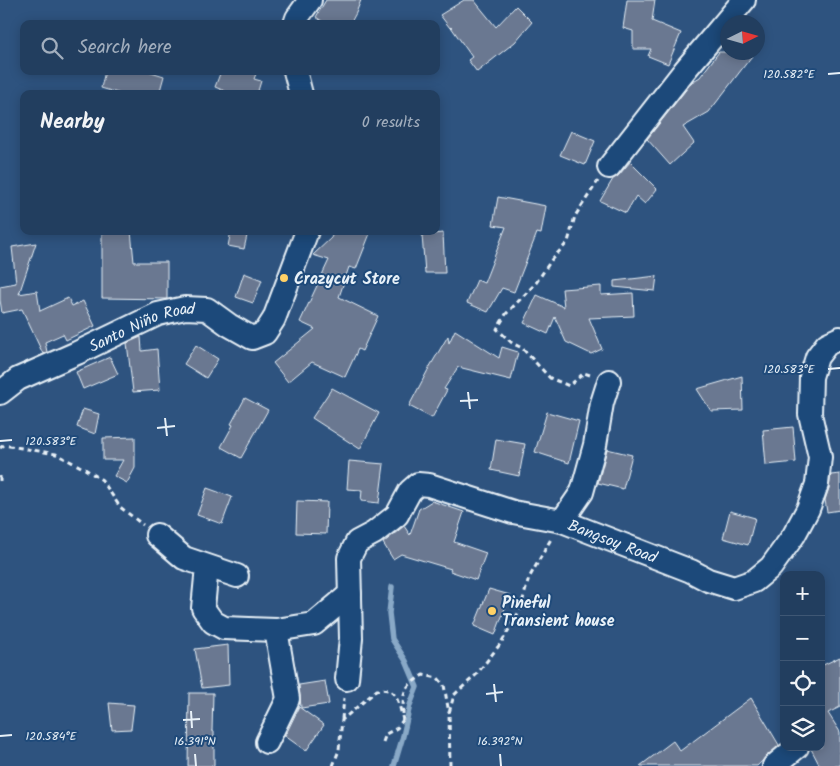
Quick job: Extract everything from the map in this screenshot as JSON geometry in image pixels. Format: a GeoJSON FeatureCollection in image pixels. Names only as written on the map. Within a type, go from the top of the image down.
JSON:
{"type":"FeatureCollection","features":[{"type":"Feature","properties":{"kind":"street"},"geometry":{"type":"LineString","coordinates":[[297,20],[310,0]]}},
{"type":"Feature","properties":{"kind":"street"},"geometry":{"type":"LineString","coordinates":[[609,167],[685,70],[744,0]]}},
{"type":"Feature","properties":{"kind":"street"},"geometry":{"type":"LineString","coordinates":[[297,75],[300,90]]}},
{"type":"Feature","properties":{"kind":"street","name":"Santo Niño Road"},"geometry":{"type":"LineString","coordinates":[[0,393],[18,379],[158,314],[185,308],[207,309],[229,325],[252,338],[265,334],[274,319],[305,235]]}},
{"type":"Feature","properties":{"kind":"street","name":"Bangsoy Road"},"geometry":{"type":"LineString","coordinates":[[347,678],[351,638],[349,558],[357,542],[381,528],[397,515],[410,491],[418,484],[429,485],[514,512],[562,521],[691,571],[708,580],[734,588],[754,581],[771,567],[794,535],[808,509],[818,484],[820,457],[810,414],[811,377],[817,357],[827,344],[840,338]]}},
{"type":"Feature","properties":{"kind":"street"},"geometry":{"type":"LineString","coordinates":[[562,521],[582,492],[595,445],[602,403],[610,381]]}},
{"type":"Feature","properties":{"kind":"street"},"geometry":{"type":"LineString","coordinates":[[157,535],[184,558],[237,576]]}},
{"type":"Feature","properties":{"kind":"street"},"geometry":{"type":"LineString","coordinates":[[207,567],[204,608],[213,622],[224,628],[276,630],[314,624],[350,594]]}},
{"type":"Feature","properties":{"kind":"street"},"geometry":{"type":"LineString","coordinates":[[267,742],[288,699],[276,630]]}},
{"type":"Feature","properties":{"kind":"street"},"geometry":{"type":"LineString","coordinates":[[774,766],[793,751]]}},
{"type":"Feature","properties":{"kind":"path"},"geometry":{"type":"LineString","coordinates":[[609,167],[575,216],[568,242],[552,259],[536,283],[506,314],[496,329],[522,348],[550,378],[569,386],[584,374],[610,381]]}},
{"type":"Feature","properties":{"kind":"path"},"geometry":{"type":"LineString","coordinates":[[0,448],[4,445],[56,454],[85,469],[102,480],[120,507],[157,535]]}},
{"type":"Feature","properties":{"kind":"path"},"geometry":{"type":"LineString","coordinates":[[0,476],[0,484]]}},
{"type":"Feature","properties":{"kind":"path"},"geometry":{"type":"LineString","coordinates":[[450,714],[454,695],[476,675],[501,643],[520,610],[529,578],[562,521]]}},
{"type":"Feature","properties":{"kind":"path"},"geometry":{"type":"LineString","coordinates":[[383,742],[386,734],[397,728],[403,720],[403,694],[410,683],[423,675],[438,678],[444,685],[450,714],[450,766]]}},
{"type":"Feature","properties":{"kind":"path"},"geometry":{"type":"LineString","coordinates":[[333,766],[339,750],[342,720],[377,690],[384,688],[393,692],[398,700],[403,720]]}},
{"type":"Feature","properties":{"kind":"building"},"geometry":{"type":"Polygon","coordinates":[[[326,0],[361,0],[352,20],[320,20],[316,17],[326,0]]]}},
{"type":"Feature","properties":{"kind":"building"},"geometry":{"type":"Polygon","coordinates":[[[464,0],[474,0],[496,27],[516,6],[532,22],[515,42],[477,72],[468,60],[472,57],[440,15],[464,0]]]}},
{"type":"Feature","properties":{"kind":"building"},"geometry":{"type":"Polygon","coordinates":[[[627,0],[655,0],[652,21],[681,33],[668,64],[648,56],[651,49],[633,49],[633,31],[623,28],[627,0]]]}},
{"type":"Feature","properties":{"kind":"building"},"geometry":{"type":"Polygon","coordinates":[[[719,52],[720,60],[749,60],[709,112],[683,127],[694,143],[670,165],[647,139],[692,82],[700,77],[719,52]]]}},
{"type":"Feature","properties":{"kind":"building"},"geometry":{"type":"Polygon","coordinates":[[[104,75],[164,76],[160,90],[108,90],[101,88],[104,75]]]}},
{"type":"Feature","properties":{"kind":"building"},"geometry":{"type":"Polygon","coordinates":[[[220,75],[256,75],[254,79],[261,81],[258,90],[222,90],[215,87],[220,75]]]}},
{"type":"Feature","properties":{"kind":"building"},"geometry":{"type":"Polygon","coordinates":[[[571,131],[595,141],[585,165],[560,155],[571,131]]]}},
{"type":"Feature","properties":{"kind":"building"},"geometry":{"type":"Polygon","coordinates":[[[630,162],[657,189],[645,204],[636,196],[626,213],[600,201],[613,179],[630,162]]]}},
{"type":"Feature","properties":{"kind":"building"},"geometry":{"type":"Polygon","coordinates":[[[498,197],[546,206],[541,234],[537,233],[514,292],[502,288],[488,312],[467,303],[477,280],[484,283],[506,227],[493,225],[498,197]]]}},
{"type":"Feature","properties":{"kind":"building"},"geometry":{"type":"Polygon","coordinates":[[[443,233],[445,273],[425,273],[422,235],[440,235],[443,233]]]}},
{"type":"Feature","properties":{"kind":"building"},"geometry":{"type":"Polygon","coordinates":[[[102,235],[131,235],[134,262],[167,262],[167,299],[102,298],[102,235]]]}},
{"type":"Feature","properties":{"kind":"building"},"geometry":{"type":"Polygon","coordinates":[[[230,235],[247,235],[244,249],[228,246],[230,235]]]}},
{"type":"Feature","properties":{"kind":"building"},"geometry":{"type":"Polygon","coordinates":[[[332,235],[369,235],[356,269],[349,267],[339,297],[378,316],[362,351],[358,349],[345,377],[312,362],[288,382],[273,363],[315,329],[300,322],[329,260],[313,255],[332,235]]]}},
{"type":"Feature","properties":{"kind":"building"},"geometry":{"type":"Polygon","coordinates":[[[36,243],[19,294],[37,291],[40,311],[68,298],[72,306],[83,301],[95,326],[66,340],[63,334],[45,342],[47,352],[43,354],[22,309],[2,313],[0,300],[0,286],[16,283],[12,247],[36,243]]]}},
{"type":"Feature","properties":{"kind":"building"},"geometry":{"type":"Polygon","coordinates":[[[244,273],[262,280],[253,303],[236,297],[244,273]]]}},
{"type":"Feature","properties":{"kind":"building"},"geometry":{"type":"Polygon","coordinates":[[[657,276],[655,291],[614,287],[614,281],[657,276]]]}},
{"type":"Feature","properties":{"kind":"building"},"geometry":{"type":"Polygon","coordinates":[[[601,286],[601,295],[633,293],[634,316],[589,318],[602,349],[591,354],[566,342],[555,317],[548,334],[524,323],[537,295],[564,307],[562,289],[601,286]]]}},
{"type":"Feature","properties":{"kind":"building"},"geometry":{"type":"Polygon","coordinates":[[[455,330],[499,358],[502,347],[518,352],[511,380],[458,367],[444,389],[447,390],[432,418],[409,406],[448,336],[449,343],[455,330]]]}},
{"type":"Feature","properties":{"kind":"building"},"geometry":{"type":"Polygon","coordinates":[[[141,337],[142,351],[157,349],[160,390],[133,392],[127,343],[141,337]]]}},
{"type":"Feature","properties":{"kind":"building"},"geometry":{"type":"Polygon","coordinates":[[[196,345],[218,359],[206,378],[184,364],[196,345]]]}},
{"type":"Feature","properties":{"kind":"building"},"geometry":{"type":"Polygon","coordinates":[[[110,357],[118,374],[83,389],[76,372],[110,357]]]}},
{"type":"Feature","properties":{"kind":"building"},"geometry":{"type":"Polygon","coordinates":[[[742,376],[743,410],[711,411],[697,389],[742,376]]]}},
{"type":"Feature","properties":{"kind":"building"},"geometry":{"type":"Polygon","coordinates":[[[332,388],[379,413],[360,449],[312,418],[332,388]]]}},
{"type":"Feature","properties":{"kind":"building"},"geometry":{"type":"Polygon","coordinates":[[[245,398],[268,410],[241,458],[221,447],[245,398]]]}},
{"type":"Feature","properties":{"kind":"building"},"geometry":{"type":"Polygon","coordinates":[[[83,409],[99,414],[95,434],[77,427],[83,409]]]}},
{"type":"Feature","properties":{"kind":"building"},"geometry":{"type":"Polygon","coordinates":[[[547,412],[579,421],[569,463],[535,452],[547,412]]]}},
{"type":"Feature","properties":{"kind":"building"},"geometry":{"type":"Polygon","coordinates":[[[793,427],[796,462],[766,465],[763,430],[793,427]]]}},
{"type":"Feature","properties":{"kind":"building"},"geometry":{"type":"Polygon","coordinates":[[[135,437],[135,468],[127,483],[114,476],[123,460],[103,460],[103,438],[135,437]]]}},
{"type":"Feature","properties":{"kind":"building"},"geometry":{"type":"Polygon","coordinates":[[[496,439],[525,444],[519,476],[491,470],[496,439]]]}},
{"type":"Feature","properties":{"kind":"building"},"geometry":{"type":"Polygon","coordinates":[[[607,449],[632,455],[623,489],[598,483],[607,449]]]}},
{"type":"Feature","properties":{"kind":"building"},"geometry":{"type":"Polygon","coordinates":[[[349,461],[384,464],[379,503],[361,501],[362,490],[347,489],[349,461]]]}},
{"type":"Feature","properties":{"kind":"building"},"geometry":{"type":"Polygon","coordinates":[[[840,474],[840,510],[827,512],[825,500],[831,475],[840,474]]]}},
{"type":"Feature","properties":{"kind":"building"},"geometry":{"type":"Polygon","coordinates":[[[207,488],[232,497],[222,524],[197,515],[207,488]]]}},
{"type":"Feature","properties":{"kind":"building"},"geometry":{"type":"Polygon","coordinates":[[[297,501],[327,502],[326,534],[296,533],[297,501]]]}},
{"type":"Feature","properties":{"kind":"building"},"geometry":{"type":"Polygon","coordinates":[[[432,501],[464,512],[454,542],[486,553],[476,580],[450,571],[451,569],[401,554],[393,559],[383,543],[404,526],[410,535],[419,509],[432,501]]]}},
{"type":"Feature","properties":{"kind":"building"},"geometry":{"type":"Polygon","coordinates":[[[730,511],[755,518],[748,545],[723,538],[730,511]]]}},
{"type":"Feature","properties":{"kind":"building","name":"Pineful Transient house"},"geometry":{"type":"Polygon","coordinates":[[[489,589],[510,595],[495,635],[474,626],[489,589]]]}},
{"type":"Feature","properties":{"kind":"building"},"geometry":{"type":"Polygon","coordinates":[[[228,645],[229,685],[202,688],[195,649],[228,645]]]}},
{"type":"Feature","properties":{"kind":"building"},"geometry":{"type":"Polygon","coordinates":[[[840,657],[840,707],[828,713],[840,732],[840,766],[820,766],[812,751],[825,751],[825,664],[840,657]]]}},
{"type":"Feature","properties":{"kind":"building"},"geometry":{"type":"Polygon","coordinates":[[[325,681],[329,704],[301,708],[299,685],[325,681]]]}},
{"type":"Feature","properties":{"kind":"building"},"geometry":{"type":"Polygon","coordinates":[[[189,693],[213,693],[212,731],[214,731],[214,766],[188,766],[189,693]]]}},
{"type":"Feature","properties":{"kind":"building"},"geometry":{"type":"Polygon","coordinates":[[[751,698],[779,745],[757,766],[640,766],[673,741],[680,751],[751,698]]]}},
{"type":"Feature","properties":{"kind":"building"},"geometry":{"type":"Polygon","coordinates":[[[109,703],[134,705],[131,729],[112,730],[109,703]]]}},
{"type":"Feature","properties":{"kind":"building"},"geometry":{"type":"Polygon","coordinates":[[[299,707],[324,725],[306,751],[285,736],[299,707]]]}},
{"type":"Feature","properties":{"kind":"waterway"},"geometry":{"type":"LineString","coordinates":[[392,587],[389,613],[392,639],[406,661],[417,687],[410,705],[394,766]]}},
{"type":"Feature","properties":{"kind":"place","name":"Crazycut Store"},"geometry":{"type":"Point","coordinates":[284,278]}},
{"type":"Feature","properties":{"kind":"place","name":"Pineful Transient house"},"geometry":{"type":"Point","coordinates":[492,611]}}]}
